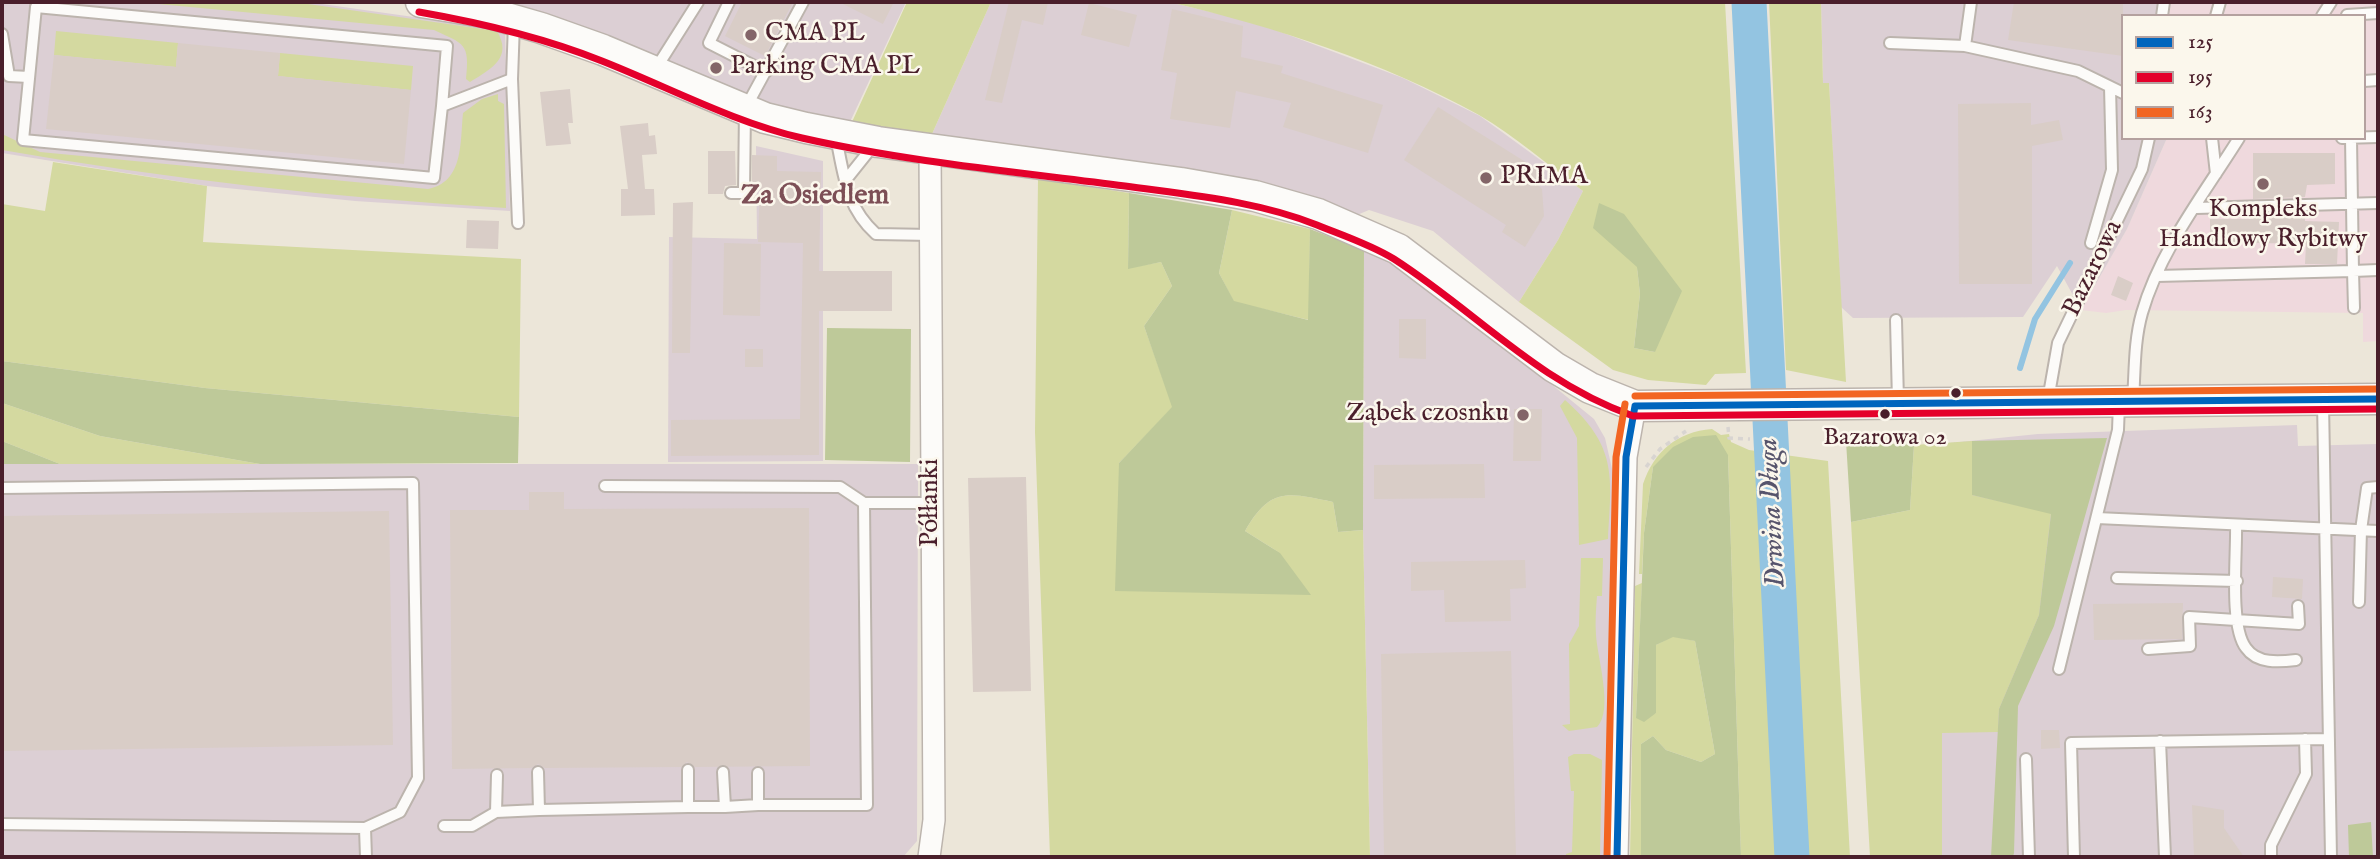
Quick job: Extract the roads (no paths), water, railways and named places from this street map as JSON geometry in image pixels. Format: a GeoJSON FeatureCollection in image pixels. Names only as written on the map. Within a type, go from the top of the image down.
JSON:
{"type":"FeatureCollection","features":[{"type":"Feature","properties":{"kind":"street"},"geometry":{"type":"LineString","coordinates":[[421,2],[463,5],[593,46],[782,123],[878,142],[1181,183],[1255,196],[1318,214],[1398,249],[1554,367],[1590,388],[1634,406],[1723,416],[1810,405],[2378,399]]}},
{"type":"Feature","properties":{"kind":"street","name":"Półłanki"},"geometry":{"type":"LineString","coordinates":[[929,857],[934,820],[930,148]]}},
{"type":"Feature","properties":{"kind":"street"},"geometry":{"type":"LineString","coordinates":[[1617,857],[1626,457],[1634,406]]}},
{"type":"Feature","properties":{"kind":"lane"},"geometry":{"type":"LineString","coordinates":[[654,72],[698,2]]}},
{"type":"Feature","properties":{"kind":"lane"},"geometry":{"type":"LineString","coordinates":[[729,2],[709,43],[765,72]]}},
{"type":"Feature","properties":{"kind":"lane"},"geometry":{"type":"LineString","coordinates":[[732,193],[744,192],[745,109],[803,2]]}},
{"type":"Feature","properties":{"kind":"lane"},"geometry":{"type":"LineString","coordinates":[[1965,46],[1971,2]]}},
{"type":"Feature","properties":{"kind":"lane"},"geometry":{"type":"LineString","coordinates":[[36,7],[447,46],[442,106],[434,178],[23,139],[36,7]]}},
{"type":"Feature","properties":{"kind":"lane"},"geometry":{"type":"LineString","coordinates":[[514,20],[512,79],[518,223]]}},
{"type":"Feature","properties":{"kind":"lane"},"geometry":{"type":"LineString","coordinates":[[2,34],[9,76],[29,77]]}},
{"type":"Feature","properties":{"kind":"lane"},"geometry":{"type":"LineString","coordinates":[[1890,43],[1965,46],[2078,71],[2121,92]]}},
{"type":"Feature","properties":{"kind":"lane"},"geometry":{"type":"LineString","coordinates":[[442,106],[512,79]]}},
{"type":"Feature","properties":{"kind":"lane"},"geometry":{"type":"LineString","coordinates":[[2091,243],[2112,170],[2110,87]]}},
{"type":"Feature","properties":{"kind":"lane"},"geometry":{"type":"LineString","coordinates":[[835,135],[845,181],[859,218],[877,234],[931,235]]}},
{"type":"Feature","properties":{"kind":"lane","name":"Bazarowa"},"geometry":{"type":"LineString","coordinates":[[2048,402],[2058,343],[2142,169],[2149,140]]}},
{"type":"Feature","properties":{"kind":"lane"},"geometry":{"type":"LineString","coordinates":[[2213,140],[2216,174]]}},
{"type":"Feature","properties":{"kind":"lane"},"geometry":{"type":"LineString","coordinates":[[2059,669],[2126,402],[2142,312],[2168,250],[2238,140]]}},
{"type":"Feature","properties":{"kind":"lane"},"geometry":{"type":"LineString","coordinates":[[2348,140],[2354,308]]}},
{"type":"Feature","properties":{"kind":"lane"},"geometry":{"type":"LineString","coordinates":[[845,181],[878,142]]}},
{"type":"Feature","properties":{"kind":"lane"},"geometry":{"type":"LineString","coordinates":[[2196,208],[2378,203]]}},
{"type":"Feature","properties":{"kind":"lane"},"geometry":{"type":"LineString","coordinates":[[2157,276],[2378,270]]}},
{"type":"Feature","properties":{"kind":"lane"},"geometry":{"type":"LineString","coordinates":[[1896,320],[1898,404]]}},
{"type":"Feature","properties":{"kind":"lane"},"geometry":{"type":"LineString","coordinates":[[2323,400],[2331,857]]}},
{"type":"Feature","properties":{"kind":"lane"},"geometry":{"type":"LineString","coordinates":[[2,488],[413,483],[418,778],[400,812],[365,828],[2,824]]}},
{"type":"Feature","properties":{"kind":"lane"},"geometry":{"type":"LineString","coordinates":[[604,486],[840,487],[864,503],[932,503]]}},
{"type":"Feature","properties":{"kind":"lane"},"geometry":{"type":"LineString","coordinates":[[2359,602],[2361,530],[2367,488],[2378,487]]}},
{"type":"Feature","properties":{"kind":"lane"},"geometry":{"type":"LineString","coordinates":[[444,826],[472,826],[496,813],[539,810],[867,805],[864,503]]}},
{"type":"Feature","properties":{"kind":"lane"},"geometry":{"type":"LineString","coordinates":[[2097,519],[2378,531]]}},
{"type":"Feature","properties":{"kind":"lane"},"geometry":{"type":"LineString","coordinates":[[2236,525],[2238,632],[2246,650],[2260,659],[2276,663],[2296,660]]}},
{"type":"Feature","properties":{"kind":"lane"},"geometry":{"type":"LineString","coordinates":[[2117,578],[2237,582]]}},
{"type":"Feature","properties":{"kind":"lane"},"geometry":{"type":"LineString","coordinates":[[2148,649],[2190,646],[2189,617],[2299,624],[2298,606]]}},
{"type":"Feature","properties":{"kind":"lane"},"geometry":{"type":"LineString","coordinates":[[2271,857],[2271,845],[2306,774],[2305,739]]}},
{"type":"Feature","properties":{"kind":"lane"},"geometry":{"type":"LineString","coordinates":[[2074,857],[2071,743],[2329,739]]}},
{"type":"Feature","properties":{"kind":"lane"},"geometry":{"type":"LineString","coordinates":[[2161,741],[2165,857]]}},
{"type":"Feature","properties":{"kind":"lane"},"geometry":{"type":"LineString","coordinates":[[2026,759],[2029,857]]}},
{"type":"Feature","properties":{"kind":"lane"},"geometry":{"type":"LineString","coordinates":[[688,770],[688,807]]}},
{"type":"Feature","properties":{"kind":"lane"},"geometry":{"type":"LineString","coordinates":[[538,772],[539,810]]}},
{"type":"Feature","properties":{"kind":"lane"},"geometry":{"type":"LineString","coordinates":[[723,772],[725,807]]}},
{"type":"Feature","properties":{"kind":"lane"},"geometry":{"type":"LineString","coordinates":[[758,773],[758,805]]}},
{"type":"Feature","properties":{"kind":"lane"},"geometry":{"type":"LineString","coordinates":[[496,813],[498,775]]}},
{"type":"Feature","properties":{"kind":"lane"},"geometry":{"type":"LineString","coordinates":[[365,828],[366,857]]}},
{"type":"Feature","properties":{"kind":"waterway","name":"Drwina Długa"},"geometry":{"type":"LineString","coordinates":[[1749,2],[1792,857]]}},
{"type":"Feature","properties":{"kind":"waterway"},"geometry":{"type":"LineString","coordinates":[[2020,368],[2035,319],[2070,263]]}},
{"type":"Feature","properties":{"kind":"place","name":"CMA PL"},"geometry":{"type":"Point","coordinates":[751,35]}},
{"type":"Feature","properties":{"kind":"place","name":"Parking CMA PL"},"geometry":{"type":"Point","coordinates":[716,68]}},
{"type":"Feature","properties":{"kind":"place","name":"PRIMA"},"geometry":{"type":"Point","coordinates":[1486,178]}},
{"type":"Feature","properties":{"kind":"place","name":"Kompleks Handlowy Rybitwy"},"geometry":{"type":"Point","coordinates":[2263,184]}},
{"type":"Feature","properties":{"kind":"place","name":"Bazarowa 02"},"geometry":{"type":"Point","coordinates":[1885,414]}},
{"type":"Feature","properties":{"kind":"place","name":"Ząbek czosnku"},"geometry":{"type":"Point","coordinates":[1523,415]}},
{"type":"Feature","properties":{"kind":"district","name":"Za Osiedlem"},"geometry":{"type":"Point","coordinates":[815,197]}}]}
